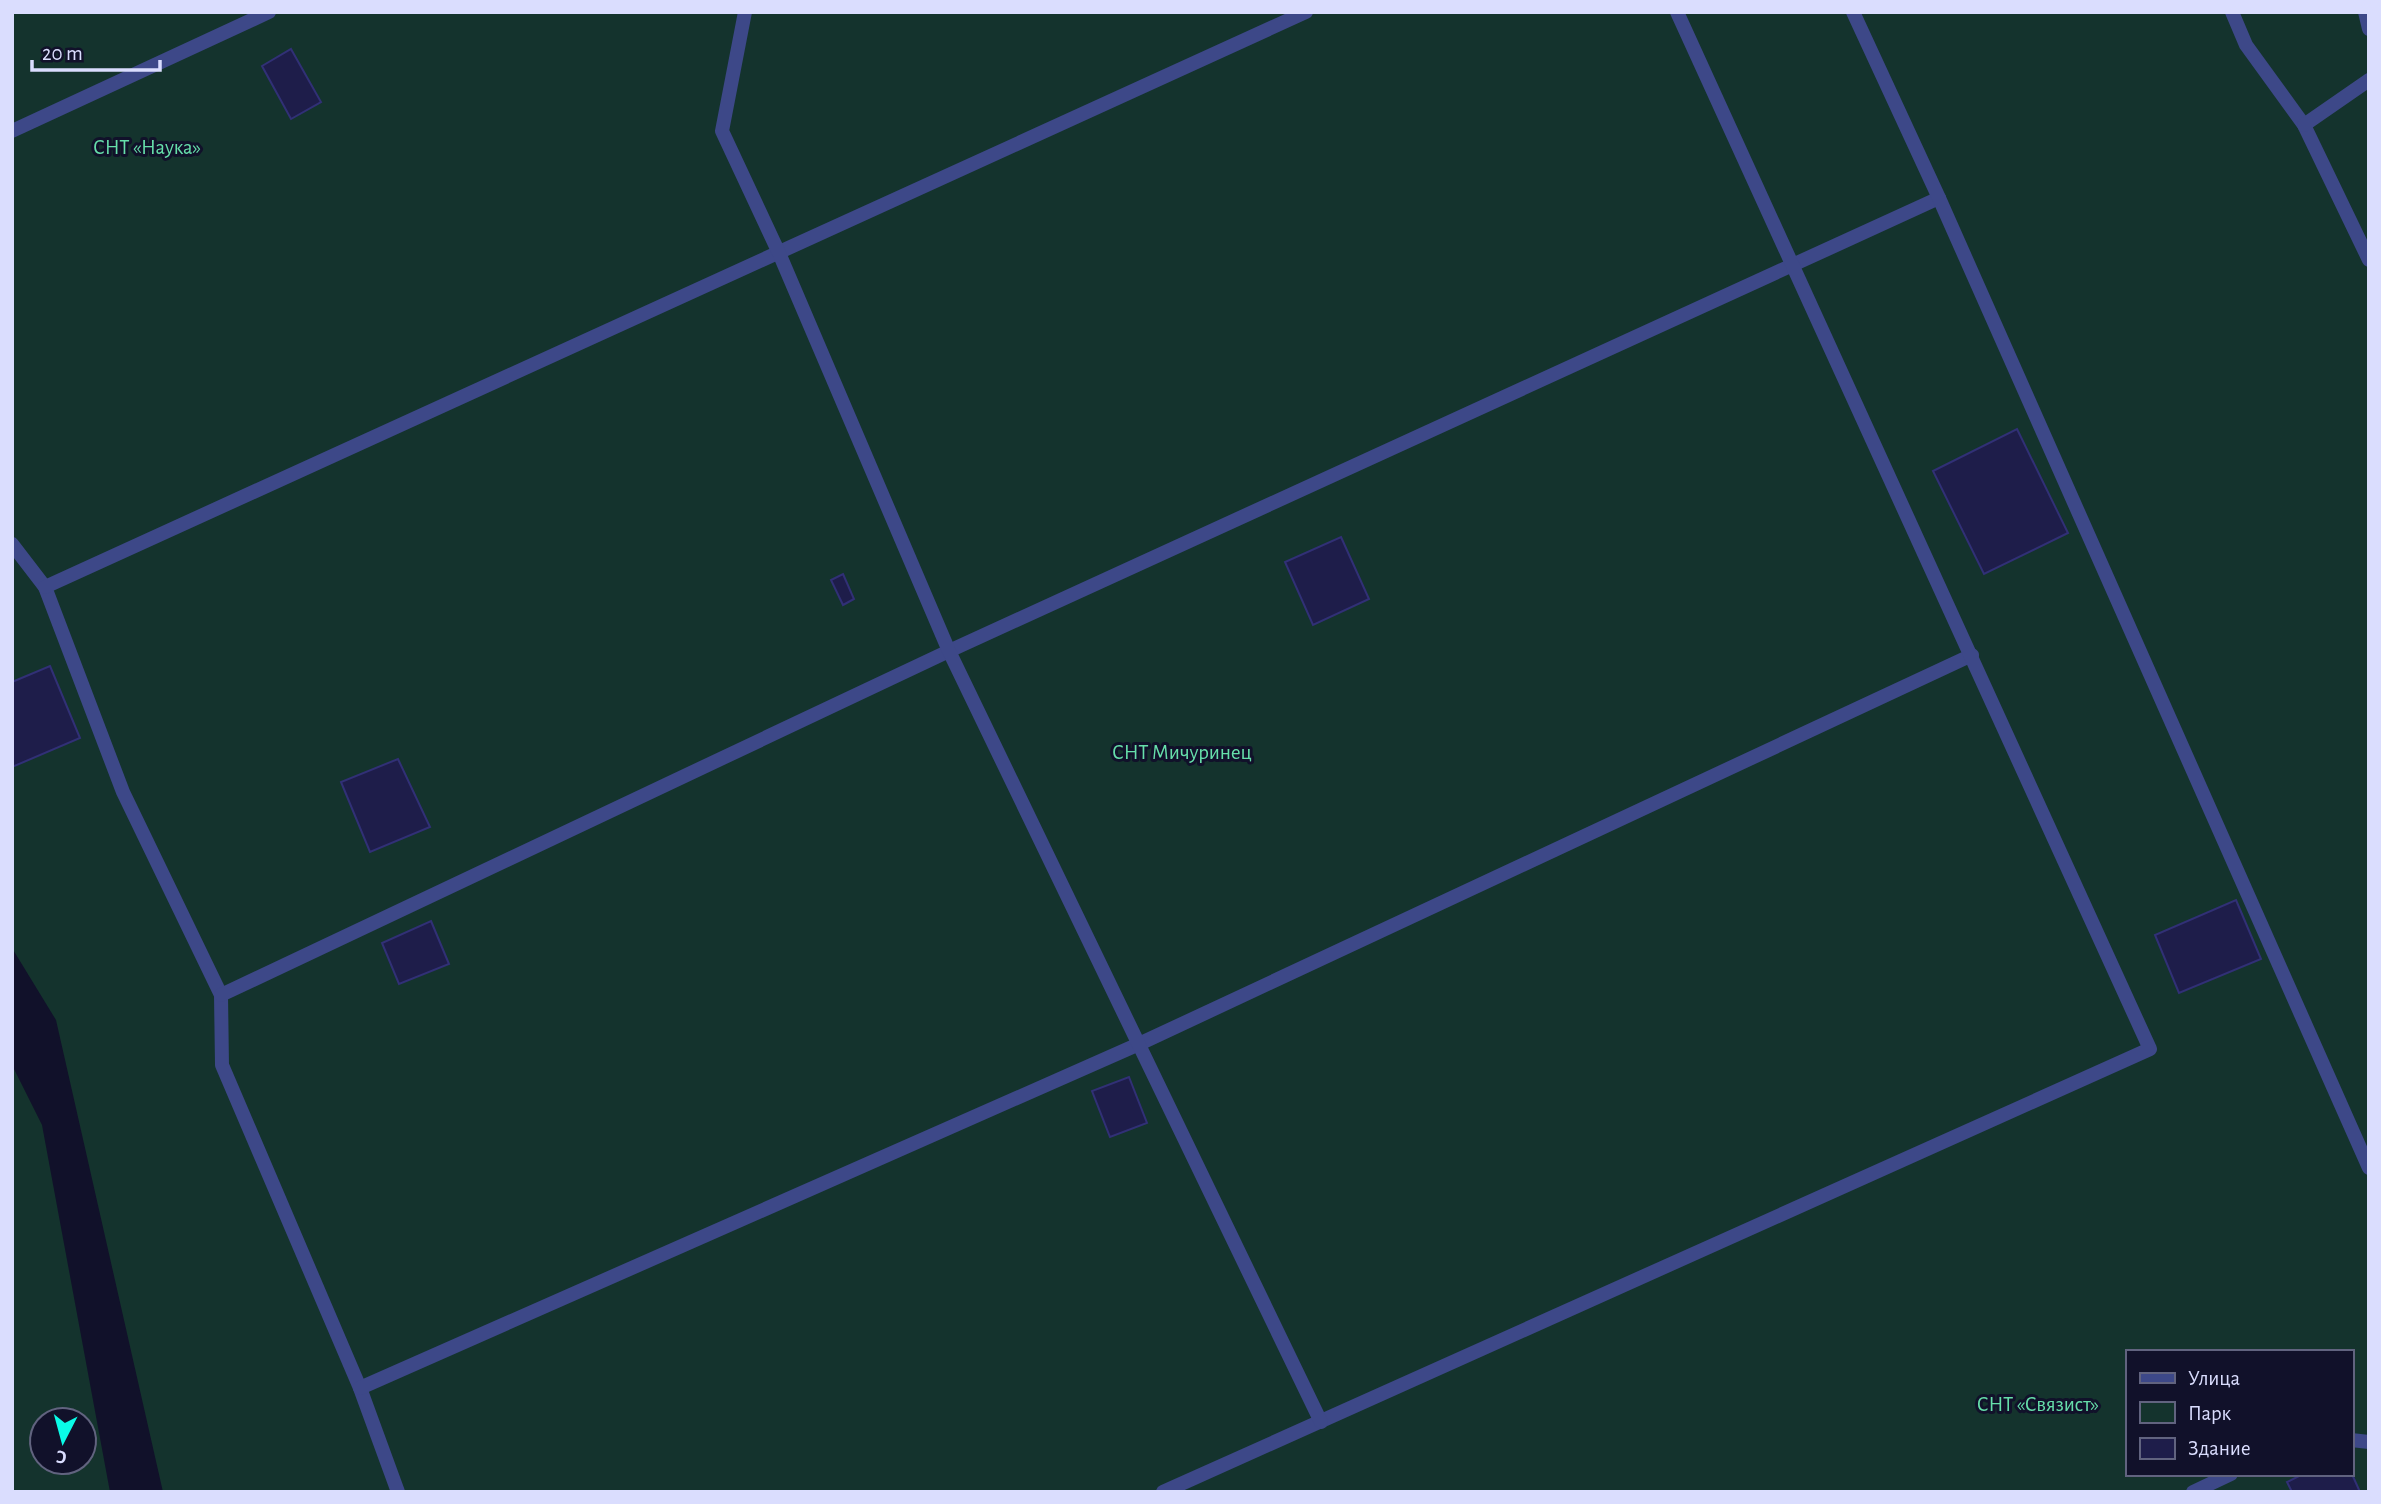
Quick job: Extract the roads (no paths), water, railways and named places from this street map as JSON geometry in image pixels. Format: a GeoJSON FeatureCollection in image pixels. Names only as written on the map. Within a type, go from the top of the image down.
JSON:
{"type":"FeatureCollection","features":[{"type":"Feature","properties":{"kind":"street"},"geometry":{"type":"LineString","coordinates":[[12,131],[269,12]]}},
{"type":"Feature","properties":{"kind":"street"},"geometry":{"type":"LineString","coordinates":[[745,12],[722,131],[779,253],[949,651],[1321,1422]]}},
{"type":"Feature","properties":{"kind":"street"},"geometry":{"type":"LineString","coordinates":[[45,587],[1306,12]]}},
{"type":"Feature","properties":{"kind":"street"},"geometry":{"type":"LineString","coordinates":[[1163,1492],[2150,1049],[1677,12]]}},
{"type":"Feature","properties":{"kind":"street"},"geometry":{"type":"LineString","coordinates":[[1853,12],[1939,198],[2369,1168]]}},
{"type":"Feature","properties":{"kind":"street"},"geometry":{"type":"LineString","coordinates":[[2232,12],[2246,45],[2304,125],[2369,260]]}},
{"type":"Feature","properties":{"kind":"street"},"geometry":{"type":"LineString","coordinates":[[2365,12],[2369,29]]}},
{"type":"Feature","properties":{"kind":"street"},"geometry":{"type":"LineString","coordinates":[[2304,125],[2369,80]]}},
{"type":"Feature","properties":{"kind":"street"},"geometry":{"type":"LineString","coordinates":[[221,995],[949,651],[1939,198]]}},
{"type":"Feature","properties":{"kind":"street"},"geometry":{"type":"LineString","coordinates":[[12,544],[45,587],[123,792],[221,995],[222,1065],[360,1388],[398,1492]]}},
{"type":"Feature","properties":{"kind":"street"},"geometry":{"type":"LineString","coordinates":[[360,1388],[1139,1044],[1972,655]]}},
{"type":"Feature","properties":{"kind":"street"},"geometry":{"type":"LineString","coordinates":[[2193,1492],[2227,1476]]}},
{"type":"Feature","properties":{"kind":"park label","name":"СНТ «Наука»"},"geometry":{"type":"Point","coordinates":[147,147]}},
{"type":"Feature","properties":{"kind":"park label","name":"СНТ Мичуринец"},"geometry":{"type":"Point","coordinates":[1182,752]}},
{"type":"Feature","properties":{"kind":"park label","name":"СНТ «Связист»"},"geometry":{"type":"Point","coordinates":[2038,1404]}}]}
